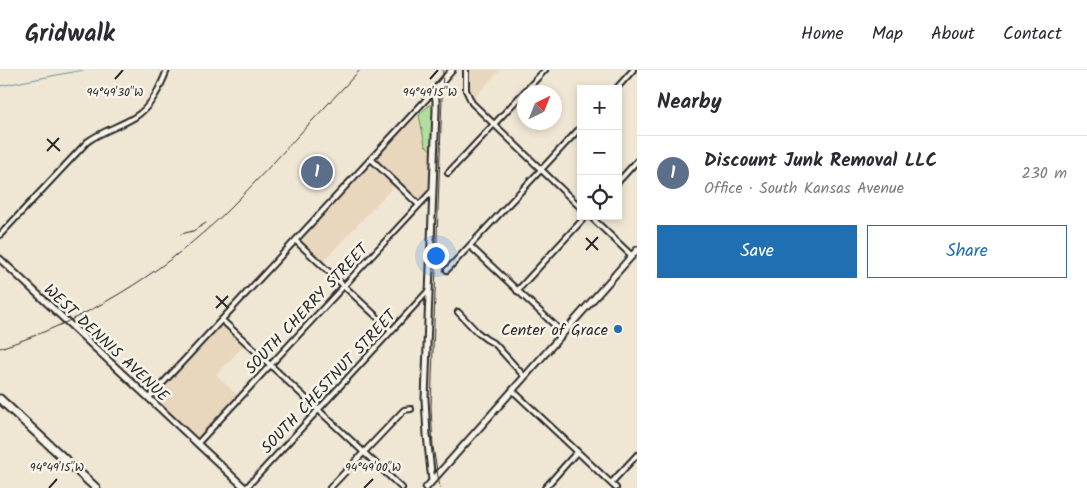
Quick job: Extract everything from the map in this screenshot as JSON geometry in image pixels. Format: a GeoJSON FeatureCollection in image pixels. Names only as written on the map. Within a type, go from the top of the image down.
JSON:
{"type":"FeatureCollection","features":[{"type":"Feature","properties":{"kind":"highway"},"geometry":{"type":"LineString","coordinates":[[0,399],[96,488]]}},
{"type":"Feature","properties":{"kind":"street"},"geometry":{"type":"LineString","coordinates":[[0,235],[87,142],[96,135],[134,118],[145,109],[153,99],[167,70]]}},
{"type":"Feature","properties":{"kind":"street"},"geometry":{"type":"LineString","coordinates":[[149,398],[452,70]]}},
{"type":"Feature","properties":{"kind":"street"},"geometry":{"type":"LineString","coordinates":[[466,70],[468,96],[476,108],[577,204]]}},
{"type":"Feature","properties":{"kind":"street"},"geometry":{"type":"LineString","coordinates":[[448,173],[545,70]]}},
{"type":"Feature","properties":{"kind":"street"},"geometry":{"type":"LineString","coordinates":[[620,85],[634,70]]}},
{"type":"Feature","properties":{"kind":"street"},"geometry":{"type":"LineString","coordinates":[[432,481],[427,435],[426,399],[436,110],[436,99],[433,92]]}},
{"type":"Feature","properties":{"kind":"street"},"geometry":{"type":"LineString","coordinates":[[447,270],[578,130]]}},
{"type":"Feature","properties":{"kind":"street"},"geometry":{"type":"LineString","coordinates":[[371,159],[419,205]]}},
{"type":"Feature","properties":{"kind":"street"},"geometry":{"type":"LineString","coordinates":[[622,178],[637,161]]}},
{"type":"Feature","properties":{"kind":"street","name":"SOUTH CHERRY STREET"},"geometry":{"type":"LineString","coordinates":[[198,443],[433,190]]}},
{"type":"Feature","properties":{"kind":"street"},"geometry":{"type":"LineString","coordinates":[[516,291],[584,220]]}},
{"type":"Feature","properties":{"kind":"street"},"geometry":{"type":"LineString","coordinates":[[592,220],[632,256]]}},
{"type":"Feature","properties":{"kind":"street"},"geometry":{"type":"LineString","coordinates":[[296,241],[392,331]]}},
{"type":"Feature","properties":{"kind":"street"},"geometry":{"type":"LineString","coordinates":[[470,246],[563,333]]}},
{"type":"Feature","properties":{"kind":"street"},"geometry":{"type":"LineString","coordinates":[[426,488],[637,250]]}},
{"type":"Feature","properties":{"kind":"street","name":"WEST DENNIS AVENUE"},"geometry":{"type":"LineString","coordinates":[[0,259],[245,488]]}},
{"type":"Feature","properties":{"kind":"street","name":"SOUTH CHESTNUT STREET"},"geometry":{"type":"LineString","coordinates":[[245,488],[429,290]]}},
{"type":"Feature","properties":{"kind":"street"},"geometry":{"type":"LineString","coordinates":[[458,312],[476,332],[495,344],[524,376]]}},
{"type":"Feature","properties":{"kind":"street"},"geometry":{"type":"LineString","coordinates":[[222,320],[402,488]]}},
{"type":"Feature","properties":{"kind":"street"},"geometry":{"type":"LineString","coordinates":[[512,390],[616,488]]}},
{"type":"Feature","properties":{"kind":"street"},"geometry":{"type":"LineString","coordinates":[[330,488],[404,410],[411,409]]}},
{"type":"Feature","properties":{"kind":"street"},"geometry":{"type":"LineString","coordinates":[[545,488],[577,452]]}},
{"type":"Feature","properties":{"kind":"street"},"geometry":{"type":"LineString","coordinates":[[611,484],[637,455]]}},
{"type":"Feature","properties":{"kind":"shaded area"},"geometry":{"type":"Polygon","coordinates":[[[469,70],[500,70],[473,99],[469,92],[469,70]]]}},
{"type":"Feature","properties":{"kind":"shaded area"},"geometry":{"type":"Polygon","coordinates":[[[419,115],[425,145],[432,151],[431,187],[416,200],[376,159],[419,115]]]}},
{"type":"Feature","properties":{"kind":"shaded area"},"geometry":{"type":"Polygon","coordinates":[[[372,167],[394,186],[323,261],[303,243],[302,238],[367,169],[372,167]]]}},
{"type":"Feature","properties":{"kind":"shaded area"},"geometry":{"type":"Polygon","coordinates":[[[222,325],[225,325],[245,344],[216,375],[238,396],[201,436],[197,437],[158,402],[156,396],[222,325]]]}},
{"type":"Feature","properties":{"kind":"green space"},"geometry":{"type":"Polygon","coordinates":[[[429,105],[432,105],[434,109],[432,151],[425,145],[419,115],[429,105]]]}},
{"type":"Feature","properties":{"kind":"waterway"},"geometry":{"type":"LineString","coordinates":[[0,86],[83,70]]}},
{"type":"Feature","properties":{"kind":"railway"},"geometry":{"type":"LineString","coordinates":[[0,348],[55,327],[82,314],[158,269],[231,207],[360,70]]}},
{"type":"Feature","properties":{"kind":"railway"},"geometry":{"type":"LineString","coordinates":[[440,488],[433,447],[431,406],[443,70]]}},
{"type":"Feature","properties":{"kind":"railway"},"geometry":{"type":"LineString","coordinates":[[181,234],[193,231],[206,223]]}},
{"type":"Feature","properties":{"kind":"place","name":"Discount Junk Removal LLC"},"geometry":{"type":"Point","coordinates":[317,172]}},
{"type":"Feature","properties":{"kind":"place","name":"Center of Grace"},"geometry":{"type":"Point","coordinates":[618,329]}}]}
